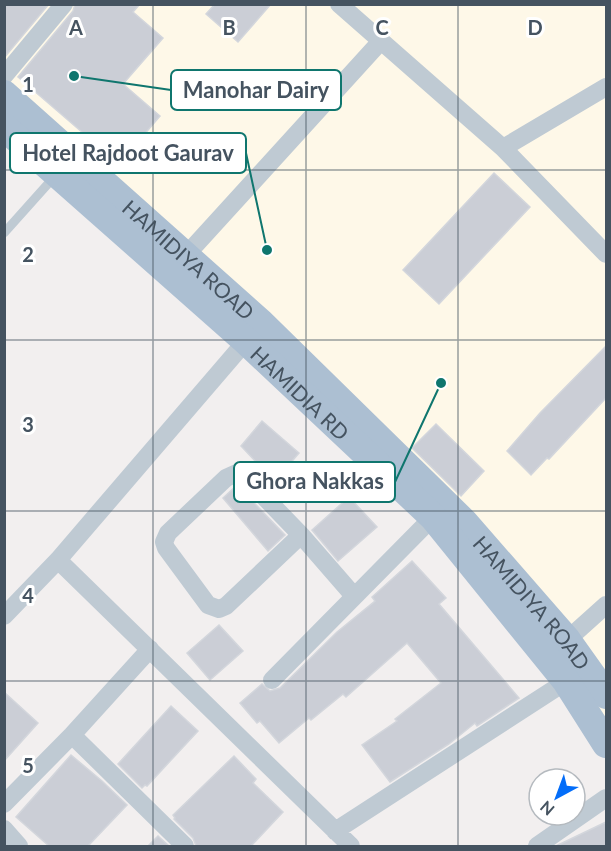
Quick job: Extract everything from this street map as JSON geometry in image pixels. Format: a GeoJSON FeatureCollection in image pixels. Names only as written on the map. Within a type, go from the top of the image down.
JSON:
{"type":"FeatureCollection","features":[{"type":"Feature","properties":{"kind":"main road","name":"HAMIDIYA ROAD"},"geometry":{"type":"LineString","coordinates":[[4,94],[65,165],[177,265],[261,323],[464,522],[567,640],[576,674],[606,696]]}},
{"type":"Feature","properties":{"kind":"main road"},"geometry":{"type":"LineString","coordinates":[[4,127],[65,165]]}},
{"type":"Feature","properties":{"kind":"main road","name":"HAMIDIA RD"},"geometry":{"type":"LineString","coordinates":[[177,265],[246,341],[434,517],[576,674],[606,744]]}},
{"type":"Feature","properties":{"kind":"street"},"geometry":{"type":"LineString","coordinates":[[4,76],[64,4]]}},
{"type":"Feature","properties":{"kind":"street"},"geometry":{"type":"LineString","coordinates":[[339,4],[503,148],[606,254]]}},
{"type":"Feature","properties":{"kind":"street"},"geometry":{"type":"LineString","coordinates":[[177,265],[381,41]]}},
{"type":"Feature","properties":{"kind":"street"},"geometry":{"type":"LineString","coordinates":[[503,148],[606,87]]}},
{"type":"Feature","properties":{"kind":"street"},"geometry":{"type":"LineString","coordinates":[[4,616],[58,560],[246,341]]}},
{"type":"Feature","properties":{"kind":"street"},"geometry":{"type":"LineString","coordinates":[[301,535],[226,606],[219,609],[208,605],[164,542],[168,533],[226,477],[237,473],[244,476],[301,535],[354,596]]}},
{"type":"Feature","properties":{"kind":"street"},"geometry":{"type":"LineString","coordinates":[[272,680],[434,517]]}},
{"type":"Feature","properties":{"kind":"street"},"geometry":{"type":"LineString","coordinates":[[58,560],[351,846]]}},
{"type":"Feature","properties":{"kind":"street"},"geometry":{"type":"LineString","coordinates":[[567,640],[606,605]]}},
{"type":"Feature","properties":{"kind":"street"},"geometry":{"type":"LineString","coordinates":[[4,804],[72,735],[150,649]]}},
{"type":"Feature","properties":{"kind":"street"},"geometry":{"type":"LineString","coordinates":[[335,831],[576,674]]}},
{"type":"Feature","properties":{"kind":"street"},"geometry":{"type":"LineString","coordinates":[[72,735],[185,846]]}},
{"type":"Feature","properties":{"kind":"street"},"geometry":{"type":"LineString","coordinates":[[537,846],[606,798]]}},
{"type":"Feature","properties":{"kind":"street"},"geometry":{"type":"LineString","coordinates":[[4,829],[19,846]]}},
{"type":"Feature","properties":{"kind":"lane"},"geometry":{"type":"LineString","coordinates":[[4,233],[65,165]]}},
{"type":"Feature","properties":{"kind":"shaded area"},"geometry":{"type":"Polygon","coordinates":[[[4,5],[606,5],[606,743],[548,638],[5,129],[4,5]]]}},
{"type":"Feature","properties":{"kind":"building"},"geometry":{"type":"Polygon","coordinates":[[[4,4],[49,4],[4,58],[4,4]]]}},
{"type":"Feature","properties":{"kind":"building"},"geometry":{"type":"Polygon","coordinates":[[[75,4],[140,4],[133,12],[163,38],[123,84],[160,116],[119,164],[18,77],[73,11],[75,4]]]}},
{"type":"Feature","properties":{"kind":"building"},"geometry":{"type":"Polygon","coordinates":[[[215,4],[271,4],[238,42],[206,14],[215,4]]]}},
{"type":"Feature","properties":{"kind":"building"},"geometry":{"type":"Polygon","coordinates":[[[494,173],[530,207],[439,304],[403,270],[494,173]]]}},
{"type":"Feature","properties":{"kind":"building"},"geometry":{"type":"Polygon","coordinates":[[[606,346],[606,398],[531,475],[507,451],[540,413],[606,346]]]}},
{"type":"Feature","properties":{"kind":"building"},"geometry":{"type":"Polygon","coordinates":[[[262,421],[299,453],[270,487],[252,468],[257,463],[241,446],[262,421]]]}},
{"type":"Feature","properties":{"kind":"building"},"geometry":{"type":"Polygon","coordinates":[[[436,424],[484,471],[461,496],[412,448],[436,424]]]}},
{"type":"Feature","properties":{"kind":"building"},"geometry":{"type":"Polygon","coordinates":[[[237,485],[285,535],[268,551],[223,498],[237,485]]]}},
{"type":"Feature","properties":{"kind":"building"},"geometry":{"type":"Polygon","coordinates":[[[349,497],[377,527],[338,561],[312,530],[349,497]]]}},
{"type":"Feature","properties":{"kind":"building"},"geometry":{"type":"Polygon","coordinates":[[[412,561],[446,598],[439,604],[519,698],[477,726],[475,723],[449,744],[390,782],[362,745],[397,721],[395,719],[441,683],[407,643],[346,697],[343,694],[279,743],[240,703],[262,684],[270,691],[280,688],[337,632],[375,601],[372,597],[412,561]]]}},
{"type":"Feature","properties":{"kind":"building"},"geometry":{"type":"Polygon","coordinates":[[[219,625],[243,651],[210,680],[187,653],[219,625]]]}},
{"type":"Feature","properties":{"kind":"building"},"geometry":{"type":"Polygon","coordinates":[[[4,692],[38,723],[4,761],[4,692]]]}},
{"type":"Feature","properties":{"kind":"building"},"geometry":{"type":"Polygon","coordinates":[[[171,706],[198,731],[147,786],[142,788],[118,764],[171,706]]]}},
{"type":"Feature","properties":{"kind":"building"},"geometry":{"type":"Polygon","coordinates":[[[71,755],[127,805],[88,846],[49,846],[16,817],[71,755]]]}},
{"type":"Feature","properties":{"kind":"building"},"geometry":{"type":"Polygon","coordinates":[[[234,756],[256,779],[253,783],[283,812],[251,846],[196,846],[193,838],[174,819],[173,815],[234,756]]]}},
{"type":"Feature","properties":{"kind":"building"},"geometry":{"type":"Polygon","coordinates":[[[606,822],[606,846],[556,846],[606,822]]]}},
{"type":"Feature","properties":{"kind":"building"},"geometry":{"type":"Polygon","coordinates":[[[158,836],[169,846],[148,846],[158,836]]]}},
{"type":"Feature","properties":{"kind":"place","name":"Manohar Dairy"},"geometry":{"type":"Point","coordinates":[74,76]}},
{"type":"Feature","properties":{"kind":"place","name":"Hotel Rajdoot Gaurav"},"geometry":{"type":"Point","coordinates":[267,250]}},
{"type":"Feature","properties":{"kind":"place","name":"Ghora Nakkas"},"geometry":{"type":"Point","coordinates":[441,383]}}]}
